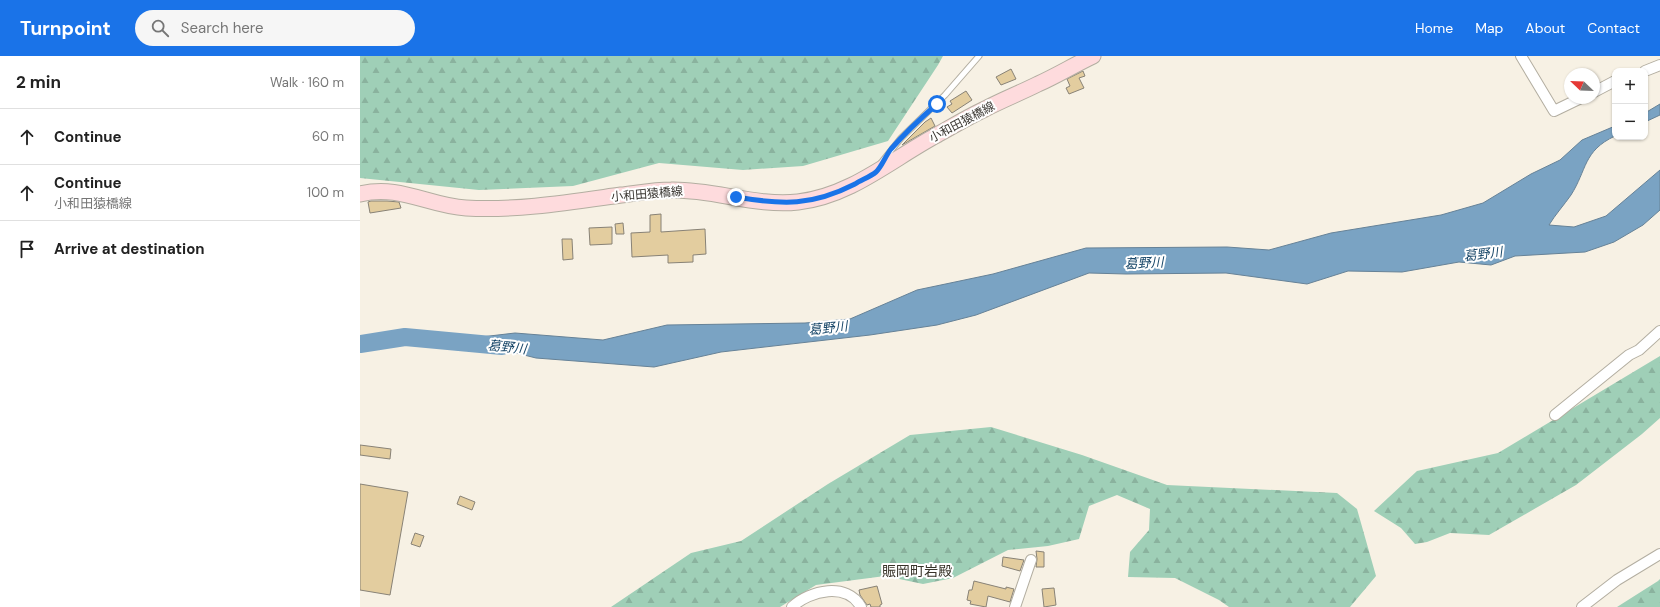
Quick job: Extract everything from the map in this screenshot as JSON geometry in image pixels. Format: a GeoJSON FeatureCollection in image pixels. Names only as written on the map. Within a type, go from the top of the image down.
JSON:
{"type":"FeatureCollection","features":[{"type":"Feature","properties":{"kind":"main road","name":"小和田猿橋線"},"geometry":{"type":"LineString","coordinates":[[360,194],[379,190],[392,191],[448,206],[466,208],[551,204],[670,190],[719,194],[779,203],[819,199],[836,193],[877,172],[928,140],[985,108],[1039,84],[1093,56]]}},
{"type":"Feature","properties":{"kind":"street"},"geometry":{"type":"LineString","coordinates":[[1521,56],[1554,111],[1569,104]]}},
{"type":"Feature","properties":{"kind":"street"},"geometry":{"type":"LineString","coordinates":[[1648,71],[1660,65]]}},
{"type":"Feature","properties":{"kind":"street"},"geometry":{"type":"LineString","coordinates":[[1600,89],[1612,83]]}},
{"type":"Feature","properties":{"kind":"street"},"geometry":{"type":"LineString","coordinates":[[1555,415],[1629,355],[1639,350],[1660,331]]}},
{"type":"Feature","properties":{"kind":"street"},"geometry":{"type":"LineString","coordinates":[[1582,607],[1617,580],[1660,554]]}},
{"type":"Feature","properties":{"kind":"street"},"geometry":{"type":"LineString","coordinates":[[1015,607],[1031,560]]}},
{"type":"Feature","properties":{"kind":"street"},"geometry":{"type":"LineString","coordinates":[[792,607],[799,601],[821,593],[835,590],[852,596],[861,607]]}},
{"type":"Feature","properties":{"kind":"lane"},"geometry":{"type":"LineString","coordinates":[[877,172],[883,160],[897,142],[945,95],[979,56]]}},
{"type":"Feature","properties":{"kind":"green space"},"geometry":{"type":"Polygon","coordinates":[[[360,56],[943,56],[888,141],[803,166],[743,170],[659,163],[573,186],[479,190],[360,178],[360,56]]]}},
{"type":"Feature","properties":{"kind":"green space"},"geometry":{"type":"Polygon","coordinates":[[[1660,356],[1660,418],[1642,434],[1576,485],[1489,535],[1450,533],[1427,542],[1415,544],[1401,528],[1374,511],[1417,471],[1498,453],[1660,356]]]}},
{"type":"Feature","properties":{"kind":"green space"},"geometry":{"type":"Polygon","coordinates":[[[991,427],[1082,455],[1167,485],[1337,493],[1357,509],[1376,576],[1350,607],[1229,607],[1219,600],[1175,578],[1128,577],[1130,552],[1149,530],[1150,509],[1117,495],[1089,506],[1079,539],[1048,546],[1008,550],[953,578],[923,584],[885,576],[816,585],[780,607],[611,607],[691,553],[741,541],[828,484],[910,435],[991,427]]]}},
{"type":"Feature","properties":{"kind":"green space"},"geometry":{"type":"Polygon","coordinates":[[[1660,579],[1660,607],[1617,607],[1658,581],[1660,579]]]}},
{"type":"Feature","properties":{"kind":"water"},"geometry":{"type":"Polygon","coordinates":[[[1660,104],[1660,115],[1648,121],[1648,111],[1660,104]]]}},
{"type":"Feature","properties":{"kind":"water"},"geometry":{"type":"Polygon","coordinates":[[[1612,127],[1612,138],[1597,148],[1591,155],[1571,195],[1549,225],[1574,227],[1606,216],[1660,170],[1660,210],[1643,225],[1614,242],[1585,252],[1515,256],[1491,265],[1459,262],[1402,272],[1348,271],[1307,284],[1226,273],[1089,273],[976,315],[937,325],[870,335],[721,352],[654,367],[536,358],[504,350],[480,348],[476,345],[481,337],[515,333],[603,340],[667,325],[805,323],[850,319],[917,290],[993,274],[1086,248],[1227,247],[1269,250],[1331,233],[1441,215],[1483,203],[1531,174],[1560,160],[1582,140],[1612,127]]]}},
{"type":"Feature","properties":{"kind":"building"},"geometry":{"type":"Polygon","coordinates":[[[1011,69],[1016,79],[1001,85],[996,77],[1011,69]]]}},
{"type":"Feature","properties":{"kind":"building"},"geometry":{"type":"Polygon","coordinates":[[[1083,71],[1085,76],[1079,78],[1084,88],[1069,94],[1066,88],[1070,86],[1067,79],[1083,71]]]}},
{"type":"Feature","properties":{"kind":"building"},"geometry":{"type":"Polygon","coordinates":[[[966,91],[972,100],[952,113],[947,107],[952,104],[950,101],[966,91]]]}},
{"type":"Feature","properties":{"kind":"building"},"geometry":{"type":"Polygon","coordinates":[[[931,118],[935,126],[902,145],[925,122],[931,118]]]}},
{"type":"Feature","properties":{"kind":"building"},"geometry":{"type":"Polygon","coordinates":[[[368,202],[399,202],[401,208],[370,213],[368,202]]]}},
{"type":"Feature","properties":{"kind":"building"},"geometry":{"type":"Polygon","coordinates":[[[661,214],[661,232],[705,229],[706,254],[693,255],[693,262],[668,263],[668,255],[632,257],[631,233],[650,232],[650,215],[661,214]]]}},
{"type":"Feature","properties":{"kind":"building"},"geometry":{"type":"Polygon","coordinates":[[[623,223],[624,234],[616,234],[615,224],[623,223]]]}},
{"type":"Feature","properties":{"kind":"building"},"geometry":{"type":"Polygon","coordinates":[[[612,227],[612,244],[590,245],[589,228],[612,227]]]}},
{"type":"Feature","properties":{"kind":"building"},"geometry":{"type":"Polygon","coordinates":[[[562,239],[572,239],[573,259],[563,260],[562,239]]]}},
{"type":"Feature","properties":{"kind":"building"},"geometry":{"type":"Polygon","coordinates":[[[360,445],[391,449],[390,459],[360,455],[360,445]]]}},
{"type":"Feature","properties":{"kind":"building"},"geometry":{"type":"Polygon","coordinates":[[[360,484],[408,492],[390,595],[360,590],[360,484]]]}},
{"type":"Feature","properties":{"kind":"building"},"geometry":{"type":"Polygon","coordinates":[[[460,496],[475,502],[472,510],[457,504],[460,496]]]}},
{"type":"Feature","properties":{"kind":"building"},"geometry":{"type":"Polygon","coordinates":[[[415,533],[424,536],[420,547],[411,544],[415,533]]]}},
{"type":"Feature","properties":{"kind":"building"},"geometry":{"type":"Polygon","coordinates":[[[1036,551],[1044,552],[1044,567],[1036,567],[1036,551]]]}},
{"type":"Feature","properties":{"kind":"building"},"geometry":{"type":"Polygon","coordinates":[[[1003,557],[1024,560],[1020,571],[1002,566],[1003,557]]]}},
{"type":"Feature","properties":{"kind":"building"},"geometry":{"type":"Polygon","coordinates":[[[974,581],[1006,589],[1006,587],[1014,589],[1010,602],[988,596],[986,607],[970,604],[971,601],[967,600],[969,590],[972,590],[974,581]]]}},
{"type":"Feature","properties":{"kind":"building"},"geometry":{"type":"Polygon","coordinates":[[[877,586],[882,604],[880,607],[871,607],[870,604],[867,605],[860,595],[859,590],[877,586]]]}},
{"type":"Feature","properties":{"kind":"building"},"geometry":{"type":"Polygon","coordinates":[[[1054,588],[1056,605],[1044,607],[1042,589],[1054,588]]]}},
{"type":"Feature","properties":{"kind":"waterway","name":"葛野川"},"geometry":{"type":"LineString","coordinates":[[360,344],[405,337],[502,346]]}},
{"type":"Feature","properties":{"kind":"district","name":"賑岡町岩殿"},"geometry":{"type":"Point","coordinates":[917,571]}},
{"type":"Feature","properties":{"kind":"route"},"geometry":{"type":"LineString","coordinates":[[736,197],[779,203],[819,199],[836,193],[877,172],[890,150],[937,104]]}}]}
